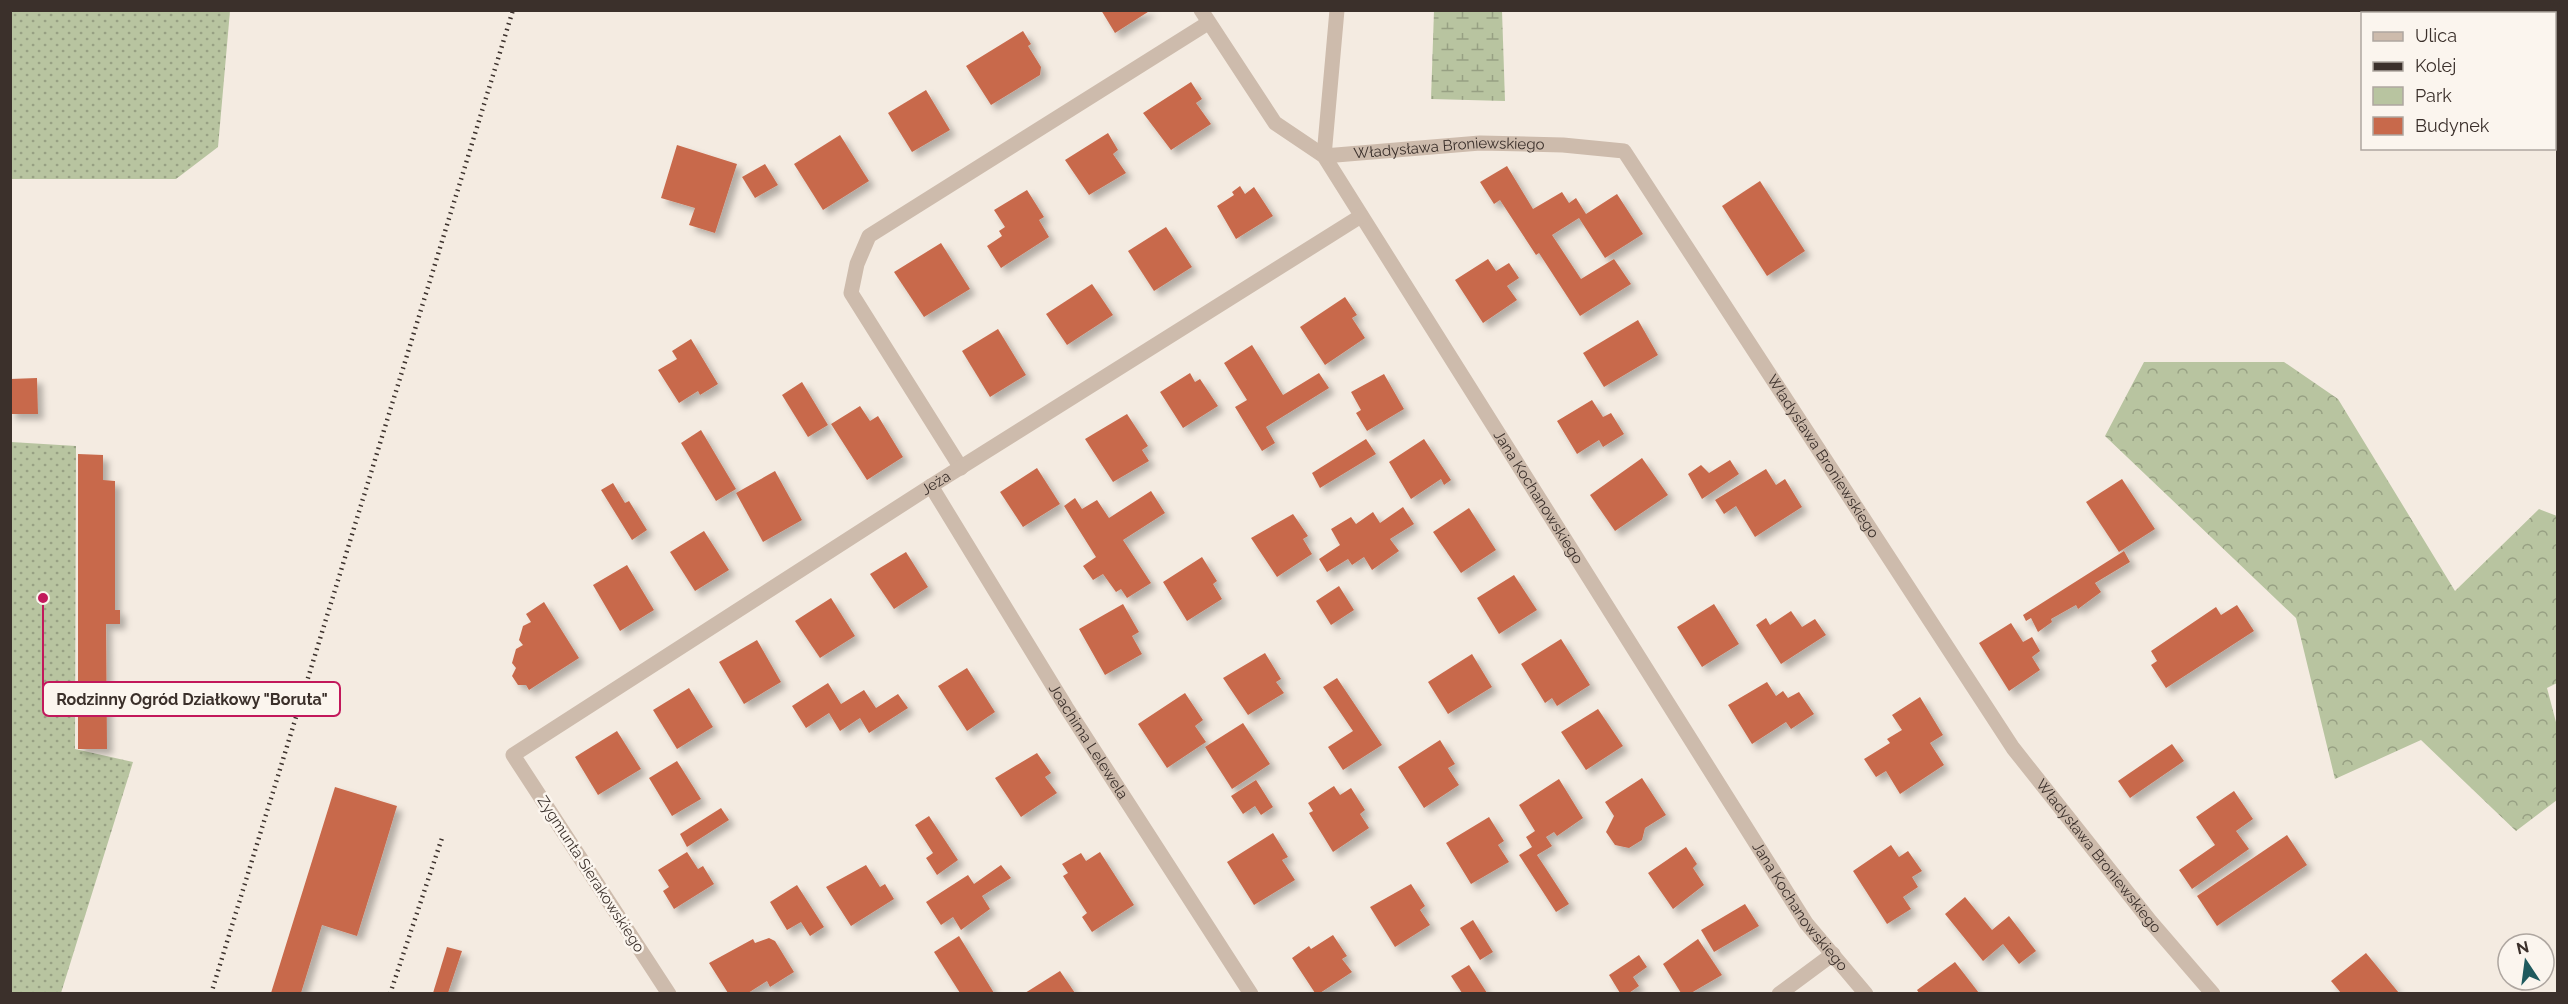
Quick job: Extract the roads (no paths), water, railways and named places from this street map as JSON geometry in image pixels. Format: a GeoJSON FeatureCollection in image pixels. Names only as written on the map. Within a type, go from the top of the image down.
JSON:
{"type":"FeatureCollection","features":[{"type":"Feature","properties":{"kind":"street"},"geometry":{"type":"LineString","coordinates":[[1324,156],[1337,10]]}},
{"type":"Feature","properties":{"kind":"street"},"geometry":{"type":"LineString","coordinates":[[961,468],[851,293],[857,264],[868,236],[1204,17]]}},
{"type":"Feature","properties":{"kind":"street","name":"Jana Kochanowskiego"},"geometry":{"type":"LineString","coordinates":[[1204,17],[1275,123],[1324,156],[1800,913],[1866,993]]}},
{"type":"Feature","properties":{"kind":"street","name":"Władysława Broniewskiego"},"geometry":{"type":"LineString","coordinates":[[1324,156],[1480,143],[1563,145],[1624,151],[2013,748],[2150,921],[2213,993]]}},
{"type":"Feature","properties":{"kind":"street","name":"Jeża"},"geometry":{"type":"LineString","coordinates":[[513,755],[931,486],[1361,216]]}},
{"type":"Feature","properties":{"kind":"street","name":"Joachima Lelewela"},"geometry":{"type":"LineString","coordinates":[[931,486],[1066,707],[1251,993]]}},
{"type":"Feature","properties":{"kind":"street","name":"Zygmunta Sierakowskiego"},"geometry":{"type":"LineString","coordinates":[[513,755],[669,993]]}},
{"type":"Feature","properties":{"kind":"street"},"geometry":{"type":"LineString","coordinates":[[1779,993],[1833,954]]}},
{"type":"Feature","properties":{"kind":"railway"},"geometry":{"type":"LineString","coordinates":[[211,994],[513,10]]}},
{"type":"Feature","properties":{"kind":"railway"},"geometry":{"type":"LineString","coordinates":[[390,994],[442,838]]}},
{"type":"Feature","properties":{"kind":"place","name":"Rodzinny Ogród Działkowy \"Boruta\""},"geometry":{"type":"Point","coordinates":[43,598]}}]}
